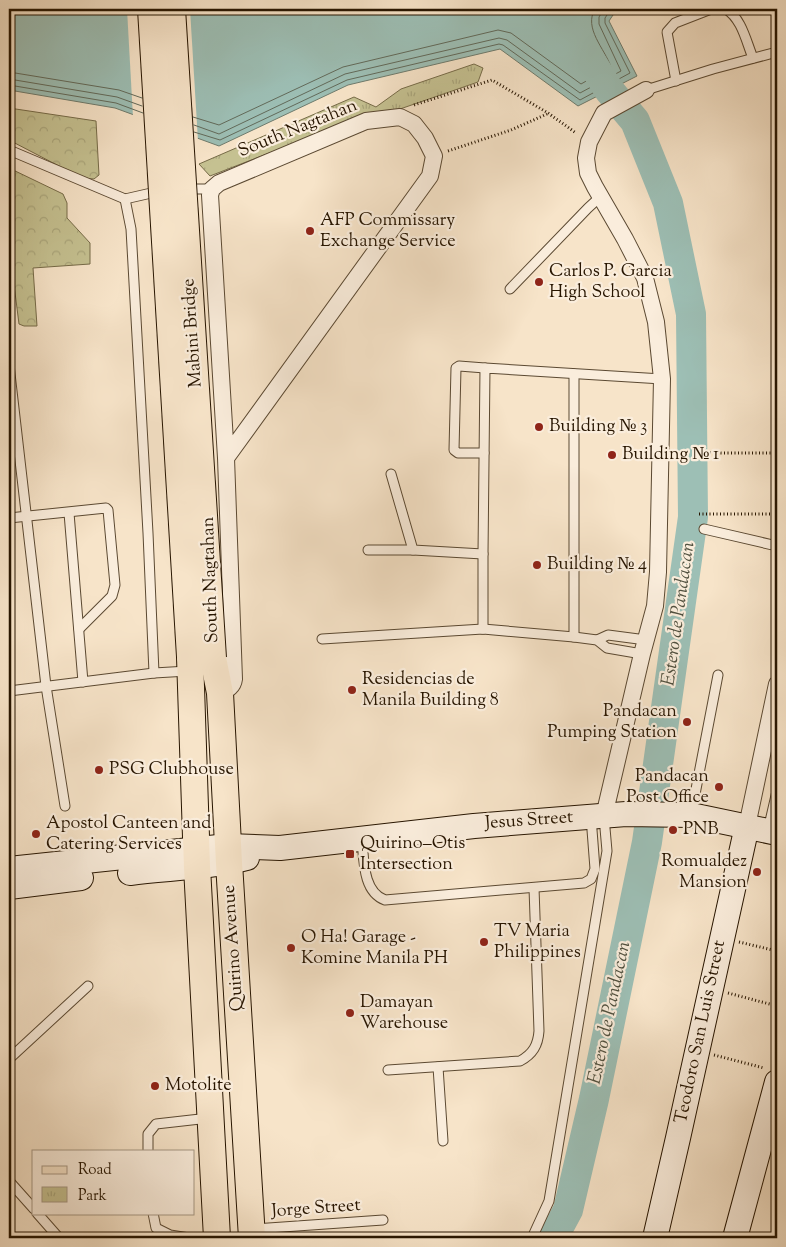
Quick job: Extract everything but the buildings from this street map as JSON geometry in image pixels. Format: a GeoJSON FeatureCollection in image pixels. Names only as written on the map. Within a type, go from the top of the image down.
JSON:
{"type":"FeatureCollection","features":[{"type":"Feature","properties":{"kind":"main road","name":"Mabini Bridge"},"geometry":{"type":"LineString","coordinates":[[151,9],[198,662]]}},
{"type":"Feature","properties":{"kind":"main road","name":"Mabini Bridge"},"geometry":{"type":"LineString","coordinates":[[172,9],[198,662]]}},
{"type":"Feature","properties":{"kind":"main road","name":"Quirino Avenue"},"geometry":{"type":"LineString","coordinates":[[198,662],[220,692],[228,855],[252,1234]]}},
{"type":"Feature","properties":{"kind":"main road","name":"Quirino Avenue"},"geometry":{"type":"LineString","coordinates":[[198,662],[197,858],[217,1238]]}},
{"type":"Feature","properties":{"kind":"main road","name":"Jesus Street"},"geometry":{"type":"LineString","coordinates":[[197,858],[474,826],[607,816],[692,815],[764,830]]}},
{"type":"Feature","properties":{"kind":"main road","name":"Teodoro San Luis Street"},"geometry":{"type":"LineString","coordinates":[[655,1238],[722,938],[764,830]]}},
{"type":"Feature","properties":{"kind":"main road"},"geometry":{"type":"LineString","coordinates":[[9,869],[197,858]]}},
{"type":"Feature","properties":{"kind":"main road"},"geometry":{"type":"LineString","coordinates":[[9,887],[159,870],[197,858]]}},
{"type":"Feature","properties":{"kind":"main road"},"geometry":{"type":"LineString","coordinates":[[735,1238],[773,1076]]}},
{"type":"Feature","properties":{"kind":"main road"},"geometry":{"type":"LineString","coordinates":[[209,1110],[244,1102]]}},
{"type":"Feature","properties":{"kind":"street"},"geometry":{"type":"LineString","coordinates":[[607,816],[644,647],[655,606],[658,572],[662,379],[656,322],[645,278],[625,239],[600,198],[588,173],[586,158],[589,142],[604,113],[646,90]]}},
{"type":"Feature","properties":{"kind":"street","name":"South Nagtahan"},"geometry":{"type":"LineString","coordinates":[[220,692],[229,689],[233,685],[234,678],[226,458],[210,195],[212,188],[366,120],[400,117],[414,124],[425,138],[434,156],[430,176],[226,458]]}},
{"type":"Feature","properties":{"kind":"street"},"geometry":{"type":"LineString","coordinates":[[764,830],[777,684]]}},
{"type":"Feature","properties":{"kind":"lane"},"geometry":{"type":"LineString","coordinates":[[676,80],[667,32],[675,23],[711,9]]}},
{"type":"Feature","properties":{"kind":"lane"},"geometry":{"type":"LineString","coordinates":[[726,9],[739,22],[753,58]]}},
{"type":"Feature","properties":{"kind":"lane"},"geometry":{"type":"LineString","coordinates":[[646,90],[777,52]]}},
{"type":"Feature","properties":{"kind":"lane"},"geometry":{"type":"LineString","coordinates":[[9,150],[126,199],[172,190],[212,188]]}},
{"type":"Feature","properties":{"kind":"lane"},"geometry":{"type":"LineString","coordinates":[[510,290],[588,208],[600,198]]}},
{"type":"Feature","properties":{"kind":"lane"},"geometry":{"type":"LineString","coordinates":[[126,199],[131,239],[154,674]]}},
{"type":"Feature","properties":{"kind":"lane"},"geometry":{"type":"LineString","coordinates":[[9,365],[46,686],[65,806]]}},
{"type":"Feature","properties":{"kind":"lane"},"geometry":{"type":"LineString","coordinates":[[484,452],[456,452],[454,450],[456,368],[459,366],[662,379]]}},
{"type":"Feature","properties":{"kind":"lane"},"geometry":{"type":"LineString","coordinates":[[483,629],[485,368]]}},
{"type":"Feature","properties":{"kind":"lane"},"geometry":{"type":"LineString","coordinates":[[574,374],[574,637]]}},
{"type":"Feature","properties":{"kind":"lane"},"geometry":{"type":"LineString","coordinates":[[391,474],[413,550]]}},
{"type":"Feature","properties":{"kind":"lane"},"geometry":{"type":"LineString","coordinates":[[9,518],[106,508],[108,510],[115,585],[112,596],[79,629]]}},
{"type":"Feature","properties":{"kind":"lane"},"geometry":{"type":"LineString","coordinates":[[69,513],[83,682]]}},
{"type":"Feature","properties":{"kind":"lane"},"geometry":{"type":"LineString","coordinates":[[704,529],[777,546]]}},
{"type":"Feature","properties":{"kind":"lane"},"geometry":{"type":"LineString","coordinates":[[368,550],[413,550],[483,554]]}},
{"type":"Feature","properties":{"kind":"lane"},"geometry":{"type":"LineString","coordinates":[[322,639],[483,629],[597,640],[607,648],[644,647]]}},
{"type":"Feature","properties":{"kind":"lane"},"geometry":{"type":"LineString","coordinates":[[597,640],[608,635],[644,647]]}},
{"type":"Feature","properties":{"kind":"lane"},"geometry":{"type":"LineString","coordinates":[[9,691],[154,674],[198,662]]}},
{"type":"Feature","properties":{"kind":"lane"},"geometry":{"type":"LineString","coordinates":[[692,815],[718,676]]}},
{"type":"Feature","properties":{"kind":"lane"},"geometry":{"type":"LineString","coordinates":[[764,830],[777,791]]}},
{"type":"Feature","properties":{"kind":"lane"},"geometry":{"type":"LineString","coordinates":[[362,839],[369,887],[376,897],[385,900],[534,888],[584,883],[591,879],[607,816]]}},
{"type":"Feature","properties":{"kind":"lane"},"geometry":{"type":"LineString","coordinates":[[532,1238],[549,1201],[607,850],[607,816]]}},
{"type":"Feature","properties":{"kind":"lane"},"geometry":{"type":"LineString","coordinates":[[388,1070],[520,1061],[529,1056],[539,1040],[534,888]]}},
{"type":"Feature","properties":{"kind":"lane"},"geometry":{"type":"LineString","coordinates":[[9,1059],[88,986]]}},
{"type":"Feature","properties":{"kind":"lane"},"geometry":{"type":"LineString","coordinates":[[438,1067],[443,1141]]}},
{"type":"Feature","properties":{"kind":"lane"},"geometry":{"type":"LineString","coordinates":[[148,1150],[148,1134],[156,1124],[209,1110]]}},
{"type":"Feature","properties":{"kind":"lane"},"geometry":{"type":"LineString","coordinates":[[9,1180],[32,1207]]}},
{"type":"Feature","properties":{"kind":"lane"},"geometry":{"type":"LineString","coordinates":[[38,1214],[59,1238]]}},
{"type":"Feature","properties":{"kind":"lane"},"geometry":{"type":"LineString","coordinates":[[154,1214],[156,1228],[170,1235],[189,1238]]}},
{"type":"Feature","properties":{"kind":"lane","name":"Jorge Street"},"geometry":{"type":"LineString","coordinates":[[252,1234],[383,1220]]}},
{"type":"Feature","properties":{"kind":"path"},"geometry":{"type":"LineString","coordinates":[[410,106],[492,80],[548,113],[589,142]]}},
{"type":"Feature","properties":{"kind":"path"},"geometry":{"type":"LineString","coordinates":[[444,153],[511,130],[548,113]]}},
{"type":"Feature","properties":{"kind":"path"},"geometry":{"type":"LineString","coordinates":[[696,452],[777,453]]}},
{"type":"Feature","properties":{"kind":"path"},"geometry":{"type":"LineString","coordinates":[[699,514],[777,514]]}},
{"type":"Feature","properties":{"kind":"path"},"geometry":{"type":"LineString","coordinates":[[722,938],[777,951]]}},
{"type":"Feature","properties":{"kind":"path"},"geometry":{"type":"LineString","coordinates":[[711,988],[777,1006]]}},
{"type":"Feature","properties":{"kind":"path"},"geometry":{"type":"LineString","coordinates":[[697,1050],[773,1076]]}},
{"type":"Feature","properties":{"kind":"green space"},"geometry":{"type":"Polygon","coordinates":[[[474,64],[483,68],[478,82],[400,109],[375,112],[210,176],[199,164],[354,97],[376,107],[401,89],[474,64]]]}},
{"type":"Feature","properties":{"kind":"green space"},"geometry":{"type":"Polygon","coordinates":[[[9,108],[96,121],[99,175],[94,179],[82,178],[9,140],[9,108]]]}},
{"type":"Feature","properties":{"kind":"green space"},"geometry":{"type":"Polygon","coordinates":[[[9,168],[63,194],[67,203],[67,218],[90,243],[90,264],[33,268],[37,326],[19,324],[9,245],[9,168]]]}},
{"type":"Feature","properties":{"kind":"green space"},"geometry":{"type":"Polygon","coordinates":[[[9,456],[14,499],[13,504],[9,507],[9,456]]]}},
{"type":"Feature","properties":{"kind":"water"},"geometry":{"type":"Polygon","coordinates":[[[9,9],[617,9],[609,21],[637,76],[578,106],[500,49],[348,85],[219,146],[115,108],[9,90],[9,9]]]}},
{"type":"Feature","properties":{"kind":"pier"},"geometry":{"type":"Polygon","coordinates":[[[127,9],[190,9],[198,141],[133,117],[127,9]]]}},
{"type":"Feature","properties":{"kind":"waterway","name":"Estero de Pandacan"},"geometry":{"type":"LineString","coordinates":[[553,1238],[568,1210],[594,1099],[647,842],[693,517],[691,314],[668,203],[635,121],[609,90],[558,9]]}},
{"type":"Feature","properties":{"kind":"ferry route"},"geometry":{"type":"LineString","coordinates":[[185,11],[215,13],[290,9]]}},
{"type":"Feature","properties":{"kind":"place","name":"AFP Commissary Exchange Service"},"geometry":{"type":"Point","coordinates":[310,231]}},
{"type":"Feature","properties":{"kind":"place","name":"Carlos P. Garcia High School"},"geometry":{"type":"Point","coordinates":[539,282]}},
{"type":"Feature","properties":{"kind":"place","name":"Building № 3"},"geometry":{"type":"Point","coordinates":[539,427]}},
{"type":"Feature","properties":{"kind":"place","name":"Building № 1"},"geometry":{"type":"Point","coordinates":[612,455]}},
{"type":"Feature","properties":{"kind":"place","name":"Building № 4"},"geometry":{"type":"Point","coordinates":[537,565]}},
{"type":"Feature","properties":{"kind":"place","name":"Residencias de Manila Building 8"},"geometry":{"type":"Point","coordinates":[352,690]}},
{"type":"Feature","properties":{"kind":"place","name":"Pandacan Pumping Station"},"geometry":{"type":"Point","coordinates":[687,722]}},
{"type":"Feature","properties":{"kind":"place","name":"PSG Clubhouse"},"geometry":{"type":"Point","coordinates":[99,770]}},
{"type":"Feature","properties":{"kind":"place","name":"Pandacan Post Office"},"geometry":{"type":"Point","coordinates":[719,787]}},
{"type":"Feature","properties":{"kind":"place","name":"PNB"},"geometry":{"type":"Point","coordinates":[673,830]}},
{"type":"Feature","properties":{"kind":"place","name":"Apostol Canteen and Catering Services"},"geometry":{"type":"Point","coordinates":[36,834]}},
{"type":"Feature","properties":{"kind":"place","name":"Quirino–Otis Intersection"},"geometry":{"type":"Point","coordinates":[350,854]}},
{"type":"Feature","properties":{"kind":"place","name":"Romualdez Mansion"},"geometry":{"type":"Point","coordinates":[757,872]}},
{"type":"Feature","properties":{"kind":"place","name":"TV Maria Philippines"},"geometry":{"type":"Point","coordinates":[484,942]}},
{"type":"Feature","properties":{"kind":"place","name":"O Ha! Garage - Komine Manila PH"},"geometry":{"type":"Point","coordinates":[291,948]}},
{"type":"Feature","properties":{"kind":"place","name":"Damayan Warehouse"},"geometry":{"type":"Point","coordinates":[350,1013]}},
{"type":"Feature","properties":{"kind":"place","name":"Motolite"},"geometry":{"type":"Point","coordinates":[155,1086]}}]}
